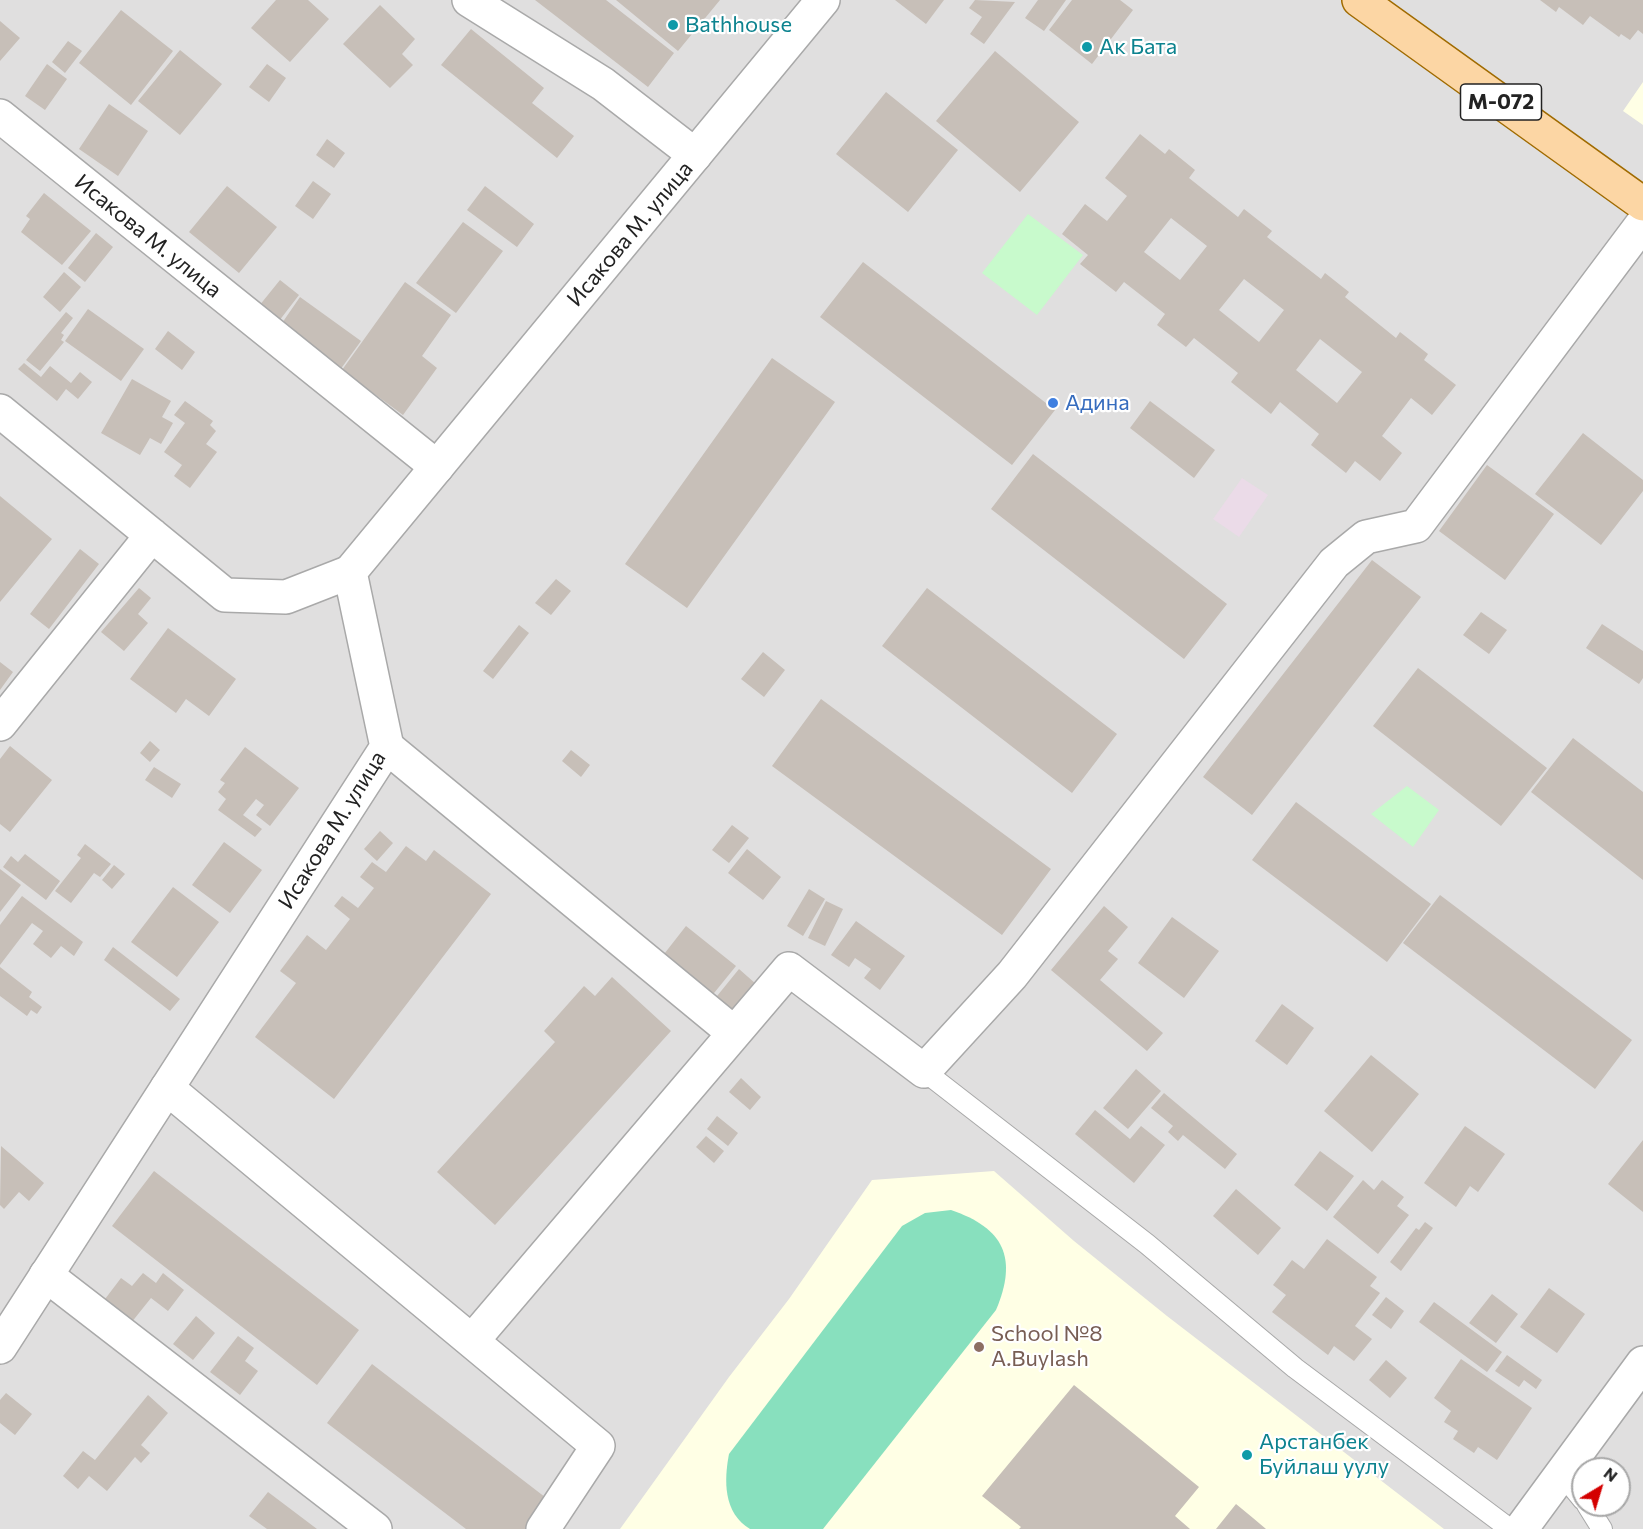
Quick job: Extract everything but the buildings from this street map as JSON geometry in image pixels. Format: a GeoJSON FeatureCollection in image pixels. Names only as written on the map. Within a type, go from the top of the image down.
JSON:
{"type":"FeatureCollection","features":[{"type":"Feature","properties":{"kind":"main road","name":"М-072"},"geometry":{"type":"LineString","coordinates":[[1359,0],[1643,204]]}},
{"type":"Feature","properties":{"kind":"street"},"geometry":{"type":"LineString","coordinates":[[469,0],[603,84],[695,154]]}},
{"type":"Feature","properties":{"kind":"street","name":"Исакова М. улица"},"geometry":{"type":"LineString","coordinates":[[0,1347],[387,747],[350,572],[823,0]]}},
{"type":"Feature","properties":{"kind":"street","name":"Исакова М. улица"},"geometry":{"type":"LineString","coordinates":[[0,116],[437,467]]}},
{"type":"Feature","properties":{"kind":"street"},"geometry":{"type":"LineString","coordinates":[[472,1341],[789,969],[924,1071],[1012,975],[1334,563],[1366,537],[1416,526],[1643,223]]}},
{"type":"Feature","properties":{"kind":"street"},"geometry":{"type":"LineString","coordinates":[[0,411],[225,595],[286,597],[350,572]]}},
{"type":"Feature","properties":{"kind":"street"},"geometry":{"type":"LineString","coordinates":[[0,723],[152,535]]}},
{"type":"Feature","properties":{"kind":"street"},"geometry":{"type":"LineString","coordinates":[[387,747],[734,1033]]}},
{"type":"Feature","properties":{"kind":"street"},"geometry":{"type":"LineString","coordinates":[[167,1088],[598,1446],[543,1529]]}},
{"type":"Feature","properties":{"kind":"street"},"geometry":{"type":"LineString","coordinates":[[46,1275],[375,1529]]}},
{"type":"Feature","properties":{"kind":"street"},"geometry":{"type":"LineString","coordinates":[[1521,1529],[1643,1363]]}},
{"type":"Feature","properties":{"kind":"lane"},"geometry":{"type":"LineString","coordinates":[[924,1071],[1147,1244],[1295,1368],[1510,1529]]}},
{"type":"Feature","properties":{"kind":"lane"},"geometry":{"type":"LineString","coordinates":[[1561,1473],[1571,1485]]}},
{"type":"Feature","properties":{"kind":"shaded area"},"geometry":{"type":"Polygon","coordinates":[[[0,0],[1643,0],[1643,1529],[0,1529],[0,0]]]}},
{"type":"Feature","properties":{"kind":"shaded area"},"geometry":{"type":"Polygon","coordinates":[[[1643,82],[1643,125],[1623,111],[1643,82]]]}},
{"type":"Feature","properties":{"kind":"shaded area"},"geometry":{"type":"Polygon","coordinates":[[[1242,478],[1268,495],[1239,537],[1213,519],[1242,478]]]}},
{"type":"Feature","properties":{"kind":"shaded area","name":"School №8 A.Buylash"},"geometry":{"type":"Polygon","coordinates":[[[994,1171],[1074,1241],[1167,1316],[1444,1529],[620,1529],[729,1377],[789,1299],[872,1180],[994,1171]]]}},
{"type":"Feature","properties":{"kind":"green space"},"geometry":{"type":"Polygon","coordinates":[[[1028,214],[1083,255],[1037,315],[982,273],[1028,214]]]}},
{"type":"Feature","properties":{"kind":"green space"},"geometry":{"type":"Polygon","coordinates":[[[1407,786],[1439,810],[1413,847],[1371,814],[1407,786]]]}},
{"type":"Feature","properties":{"kind":"green space"},"geometry":{"type":"Polygon","coordinates":[[[951,1210],[983,1226],[1002,1247],[1006,1275],[996,1310],[823,1529],[750,1529],[741,1522],[730,1505],[726,1485],[729,1454],[902,1226],[925,1213],[951,1210]]]}},
{"type":"Feature","properties":{"kind":"place","name":"Bathhouse"},"geometry":{"type":"Point","coordinates":[673,25]}},
{"type":"Feature","properties":{"kind":"place","name":"Ак Бата"},"geometry":{"type":"Point","coordinates":[1087,47]}},
{"type":"Feature","properties":{"kind":"place","name":"Адина"},"geometry":{"type":"Point","coordinates":[1053,403]}},
{"type":"Feature","properties":{"kind":"place","name":"School №8 A.Buylash"},"geometry":{"type":"Point","coordinates":[979,1347]}},
{"type":"Feature","properties":{"kind":"place","name":"Арстанбек Буйлаш уулу"},"geometry":{"type":"Point","coordinates":[1247,1455]}}]}
